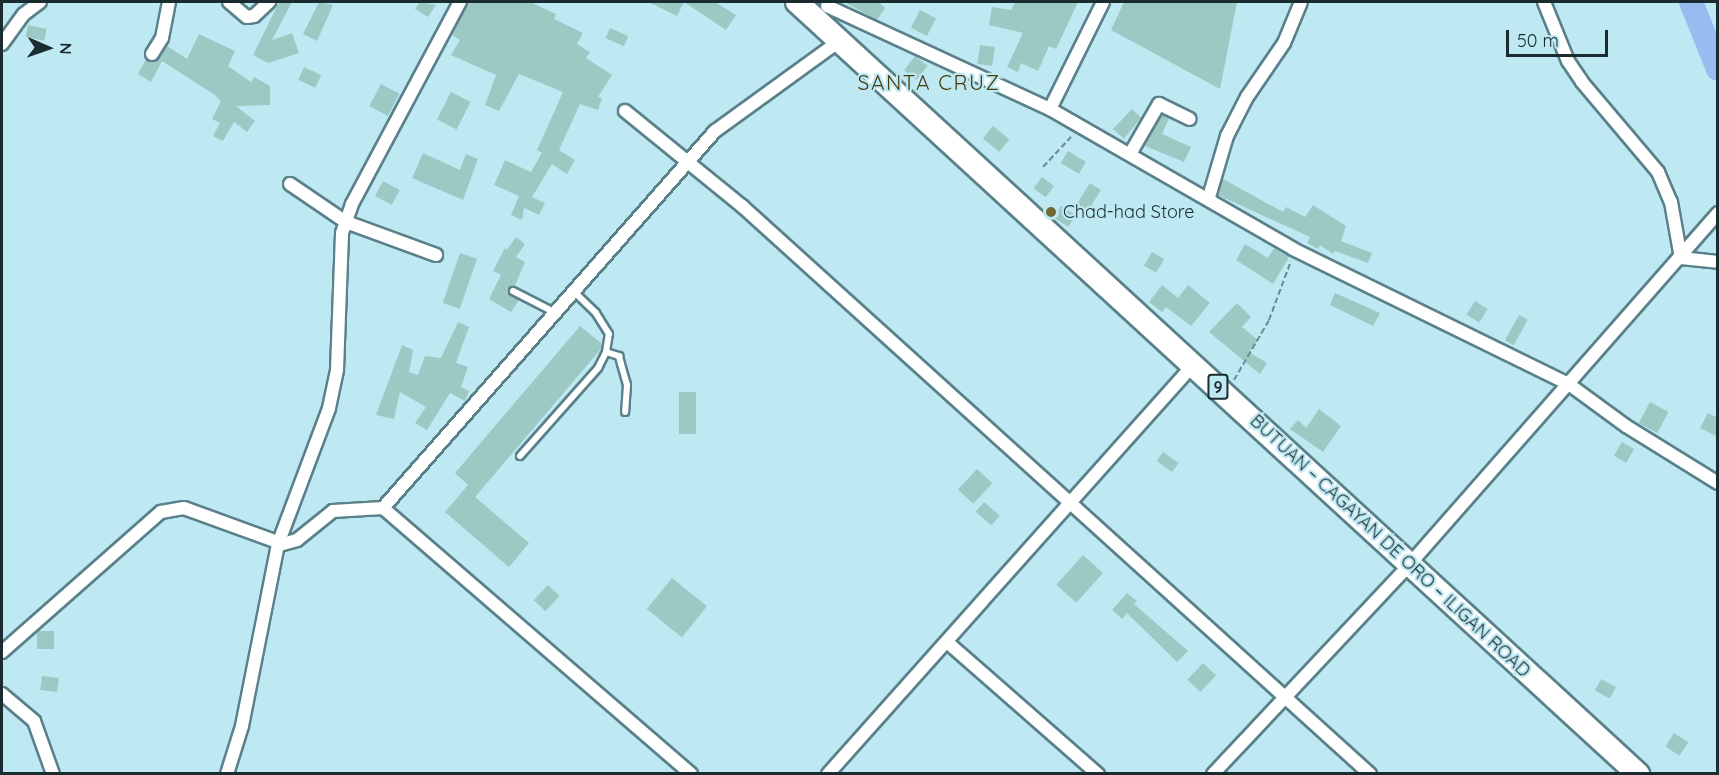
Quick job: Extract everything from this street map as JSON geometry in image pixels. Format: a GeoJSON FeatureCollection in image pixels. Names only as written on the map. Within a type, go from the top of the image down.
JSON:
{"type":"FeatureCollection","features":[{"type":"Feature","properties":{"kind":"highway","name":"BUTUAN – CAGAYAN DE ORO – ILIGAN ROAD"},"geometry":{"type":"LineString","coordinates":[[797,2],[824,10],[838,42],[1225,393],[1408,566],[1638,774]]}},
{"type":"Feature","properties":{"kind":"street"},"geometry":{"type":"LineString","coordinates":[[2,44],[24,14],[40,2]]}},
{"type":"Feature","properties":{"kind":"street"},"geometry":{"type":"LineString","coordinates":[[152,54],[162,38],[169,2]]}},
{"type":"Feature","properties":{"kind":"street"},"geometry":{"type":"LineString","coordinates":[[229,2],[247,17],[254,16],[269,2]]}},
{"type":"Feature","properties":{"kind":"street"},"geometry":{"type":"LineString","coordinates":[[227,774],[242,726],[278,544],[328,408],[337,370],[338,260],[346,222],[460,2]]}},
{"type":"Feature","properties":{"kind":"street"},"geometry":{"type":"LineString","coordinates":[[1050,109],[1102,2]]}},
{"type":"Feature","properties":{"kind":"street"},"geometry":{"type":"LineString","coordinates":[[1209,197],[1227,136],[1247,97],[1284,43],[1301,2]]}},
{"type":"Feature","properties":{"kind":"street"},"geometry":{"type":"LineString","coordinates":[[1544,2],[1568,61],[1582,82],[1658,172],[1671,202],[1681,258]]}},
{"type":"Feature","properties":{"kind":"street"},"geometry":{"type":"LineString","coordinates":[[824,10],[1050,109],[1209,197],[1293,249],[1570,385],[1626,426],[1718,483]]}},
{"type":"Feature","properties":{"kind":"street"},"geometry":{"type":"LineString","coordinates":[[2,652],[161,512],[184,508],[278,544],[297,540],[333,512],[383,508],[715,131],[838,42]]}},
{"type":"Feature","properties":{"kind":"street"},"geometry":{"type":"LineString","coordinates":[[1130,154],[1159,104],[1190,119]]}},
{"type":"Feature","properties":{"kind":"street"},"geometry":{"type":"LineString","coordinates":[[625,111],[742,206],[1370,774]]}},
{"type":"Feature","properties":{"kind":"street"},"geometry":{"type":"LineString","coordinates":[[290,184],[346,222],[436,255]]}},
{"type":"Feature","properties":{"kind":"street"},"geometry":{"type":"LineString","coordinates":[[1213,774],[1408,566],[1570,385],[1718,213]]}},
{"type":"Feature","properties":{"kind":"street"},"geometry":{"type":"LineString","coordinates":[[1681,258],[1718,262]]}},
{"type":"Feature","properties":{"kind":"street"},"geometry":{"type":"LineString","coordinates":[[828,774],[1193,365]]}},
{"type":"Feature","properties":{"kind":"street"},"geometry":{"type":"LineString","coordinates":[[383,508],[691,774]]}},
{"type":"Feature","properties":{"kind":"street"},"geometry":{"type":"LineString","coordinates":[[947,642],[1098,774]]}},
{"type":"Feature","properties":{"kind":"street"},"geometry":{"type":"LineString","coordinates":[[2,694],[34,721],[52,774]]}},
{"type":"Feature","properties":{"kind":"lane"},"geometry":{"type":"LineString","coordinates":[[520,456],[598,368],[606,352],[609,334],[596,313],[573,290]]}},
{"type":"Feature","properties":{"kind":"lane"},"geometry":{"type":"LineString","coordinates":[[513,291],[554,312]]}},
{"type":"Feature","properties":{"kind":"lane"},"geometry":{"type":"LineString","coordinates":[[606,352],[618,357],[621,364],[627,385],[625,412]]}},
{"type":"Feature","properties":{"kind":"path"},"geometry":{"type":"LineString","coordinates":[[1043,167],[1082,127]]}},
{"type":"Feature","properties":{"kind":"path"},"geometry":{"type":"LineString","coordinates":[[1225,393],[1246,365],[1269,320],[1287,277],[1293,249]]}},
{"type":"Feature","properties":{"kind":"building"},"geometry":{"type":"Polygon","coordinates":[[[279,2],[292,2],[272,40],[292,33],[299,53],[268,63],[253,55],[279,2]]]}},
{"type":"Feature","properties":{"kind":"building"},"geometry":{"type":"Polygon","coordinates":[[[319,2],[333,5],[317,41],[303,34],[319,2]]]}},
{"type":"Feature","properties":{"kind":"building"},"geometry":{"type":"Polygon","coordinates":[[[420,2],[436,5],[428,17],[415,9],[420,2]]]}},
{"type":"Feature","properties":{"kind":"building"},"geometry":{"type":"Polygon","coordinates":[[[468,2],[530,2],[556,14],[554,19],[583,33],[577,44],[590,52],[586,58],[612,75],[598,97],[602,98],[598,110],[580,104],[559,150],[575,160],[567,174],[552,164],[532,197],[545,203],[539,215],[524,208],[522,220],[511,215],[519,196],[494,185],[505,160],[531,172],[542,153],[537,150],[563,92],[519,74],[499,111],[485,105],[496,75],[451,55],[460,40],[452,35],[468,2]]]}},
{"type":"Feature","properties":{"kind":"building"},"geometry":{"type":"Polygon","coordinates":[[[648,2],[684,2],[677,16],[648,2]]]}},
{"type":"Feature","properties":{"kind":"building"},"geometry":{"type":"Polygon","coordinates":[[[684,2],[715,2],[736,15],[726,30],[684,2]]]}},
{"type":"Feature","properties":{"kind":"building"},"geometry":{"type":"Polygon","coordinates":[[[844,2],[879,2],[885,8],[877,20],[844,2]]]}},
{"type":"Feature","properties":{"kind":"building"},"geometry":{"type":"Polygon","coordinates":[[[1015,2],[1078,2],[1056,49],[1049,46],[1038,71],[1021,63],[1018,72],[1007,67],[1023,33],[989,25],[992,7],[1011,10],[1015,2]]]}},
{"type":"Feature","properties":{"kind":"building"},"geometry":{"type":"Polygon","coordinates":[[[1124,2],[1237,2],[1220,89],[1111,30],[1124,2]]]}},
{"type":"Feature","properties":{"kind":"building"},"geometry":{"type":"Polygon","coordinates":[[[920,10],[936,18],[927,36],[911,28],[920,10]]]}},
{"type":"Feature","properties":{"kind":"building"},"geometry":{"type":"Polygon","coordinates":[[[28,25],[47,29],[44,41],[26,37],[28,25]]]}},
{"type":"Feature","properties":{"kind":"building"},"geometry":{"type":"Polygon","coordinates":[[[610,28],[628,36],[624,46],[606,38],[610,28]]]}},
{"type":"Feature","properties":{"kind":"building"},"geometry":{"type":"Polygon","coordinates":[[[199,34],[235,51],[228,66],[251,82],[254,77],[270,86],[270,105],[236,106],[255,121],[247,132],[234,122],[223,141],[213,136],[220,123],[212,119],[221,101],[215,95],[162,61],[151,82],[138,74],[146,59],[156,61],[167,46],[187,59],[199,34]]]}},
{"type":"Feature","properties":{"kind":"building"},"geometry":{"type":"Polygon","coordinates":[[[980,45],[995,47],[992,66],[977,64],[980,45]]]}},
{"type":"Feature","properties":{"kind":"building"},"geometry":{"type":"Polygon","coordinates":[[[915,56],[928,66],[917,80],[904,70],[915,56]]]}},
{"type":"Feature","properties":{"kind":"building"},"geometry":{"type":"Polygon","coordinates":[[[304,67],[321,75],[315,88],[298,80],[304,67]]]}},
{"type":"Feature","properties":{"kind":"building"},"geometry":{"type":"Polygon","coordinates":[[[381,84],[400,94],[388,116],[369,106],[381,84]]]}},
{"type":"Feature","properties":{"kind":"building"},"geometry":{"type":"Polygon","coordinates":[[[451,92],[471,102],[457,130],[437,120],[451,92]]]}},
{"type":"Feature","properties":{"kind":"building"},"geometry":{"type":"Polygon","coordinates":[[[1132,109],[1141,118],[1124,139],[1113,129],[1132,109]]]}},
{"type":"Feature","properties":{"kind":"building"},"geometry":{"type":"Polygon","coordinates":[[[1162,115],[1169,118],[1162,134],[1191,147],[1184,162],[1145,146],[1162,115]]]}},
{"type":"Feature","properties":{"kind":"building"},"geometry":{"type":"Polygon","coordinates":[[[993,126],[1009,139],[999,152],[983,138],[993,126]]]}},
{"type":"Feature","properties":{"kind":"building"},"geometry":{"type":"Polygon","coordinates":[[[1068,151],[1086,162],[1079,174],[1061,163],[1068,151]]]}},
{"type":"Feature","properties":{"kind":"building"},"geometry":{"type":"Polygon","coordinates":[[[423,153],[460,170],[466,154],[478,159],[463,200],[412,178],[423,153]]]}},
{"type":"Feature","properties":{"kind":"building"},"geometry":{"type":"Polygon","coordinates":[[[1042,177],[1054,186],[1046,197],[1034,188],[1042,177]]]}},
{"type":"Feature","properties":{"kind":"building"},"geometry":{"type":"Polygon","coordinates":[[[1223,179],[1283,212],[1286,207],[1305,217],[1313,205],[1346,226],[1341,241],[1372,253],[1368,263],[1335,251],[1333,254],[1320,245],[1318,249],[1307,243],[1310,237],[1218,195],[1223,179]]]}},
{"type":"Feature","properties":{"kind":"building"},"geometry":{"type":"Polygon","coordinates":[[[383,181],[400,190],[392,205],[375,196],[383,181]]]}},
{"type":"Feature","properties":{"kind":"building"},"geometry":{"type":"Polygon","coordinates":[[[1090,183],[1101,190],[1088,211],[1077,204],[1090,183]]]}},
{"type":"Feature","properties":{"kind":"building"},"geometry":{"type":"Polygon","coordinates":[[[1061,206],[1076,215],[1068,227],[1054,218],[1061,206]]]}},
{"type":"Feature","properties":{"kind":"building"},"geometry":{"type":"Polygon","coordinates":[[[516,237],[525,244],[516,257],[525,262],[515,286],[508,289],[519,300],[511,312],[489,299],[501,275],[493,271],[505,248],[507,250],[516,237]]]}},
{"type":"Feature","properties":{"kind":"building"},"geometry":{"type":"Polygon","coordinates":[[[1245,244],[1268,258],[1274,248],[1289,257],[1273,284],[1236,260],[1245,244]]]}},
{"type":"Feature","properties":{"kind":"building"},"geometry":{"type":"Polygon","coordinates":[[[1152,252],[1164,259],[1156,273],[1144,266],[1152,252]]]}},
{"type":"Feature","properties":{"kind":"building"},"geometry":{"type":"Polygon","coordinates":[[[460,253],[477,259],[460,309],[443,303],[460,253]]]}},
{"type":"Feature","properties":{"kind":"building"},"geometry":{"type":"Polygon","coordinates":[[[1162,285],[1178,298],[1188,285],[1210,303],[1191,326],[1166,307],[1162,312],[1149,302],[1162,285]]]}},
{"type":"Feature","properties":{"kind":"building"},"geometry":{"type":"Polygon","coordinates":[[[1335,293],[1380,313],[1373,326],[1330,305],[1335,293]]]}},
{"type":"Feature","properties":{"kind":"building"},"geometry":{"type":"Polygon","coordinates":[[[1475,301],[1488,309],[1479,323],[1467,315],[1475,301]]]}},
{"type":"Feature","properties":{"kind":"building"},"geometry":{"type":"Polygon","coordinates":[[[1237,303],[1251,317],[1242,327],[1258,340],[1249,352],[1267,363],[1260,374],[1209,332],[1237,303]]]}},
{"type":"Feature","properties":{"kind":"building"},"geometry":{"type":"Polygon","coordinates":[[[1519,315],[1528,320],[1514,345],[1505,340],[1519,315]]]}},
{"type":"Feature","properties":{"kind":"building"},"geometry":{"type":"Polygon","coordinates":[[[458,322],[469,327],[456,363],[468,367],[461,387],[469,391],[465,401],[450,393],[427,430],[415,423],[426,407],[400,392],[394,419],[376,415],[402,345],[413,350],[409,372],[418,375],[425,356],[441,358],[458,322]]]}},
{"type":"Feature","properties":{"kind":"building"},"geometry":{"type":"Polygon","coordinates":[[[580,326],[602,344],[601,349],[475,497],[529,543],[509,567],[445,512],[468,485],[455,473],[580,326]]]}},
{"type":"Feature","properties":{"kind":"building"},"geometry":{"type":"Polygon","coordinates":[[[679,392],[696,392],[696,434],[679,434],[679,392]]]}},
{"type":"Feature","properties":{"kind":"building"},"geometry":{"type":"Polygon","coordinates":[[[1650,402],[1669,412],[1657,433],[1639,423],[1650,402]]]}},
{"type":"Feature","properties":{"kind":"building"},"geometry":{"type":"Polygon","coordinates":[[[1319,409],[1341,426],[1323,452],[1290,429],[1298,420],[1306,428],[1319,409]]]}},
{"type":"Feature","properties":{"kind":"building"},"geometry":{"type":"Polygon","coordinates":[[[1708,413],[1718,418],[1718,437],[1700,428],[1708,413]]]}},
{"type":"Feature","properties":{"kind":"building"},"geometry":{"type":"Polygon","coordinates":[[[1622,442],[1634,449],[1626,463],[1614,456],[1622,442]]]}},
{"type":"Feature","properties":{"kind":"building"},"geometry":{"type":"Polygon","coordinates":[[[1163,452],[1179,463],[1172,472],[1157,461],[1163,452]]]}},
{"type":"Feature","properties":{"kind":"building"},"geometry":{"type":"Polygon","coordinates":[[[977,469],[992,483],[973,504],[958,489],[977,469]]]}},
{"type":"Feature","properties":{"kind":"building"},"geometry":{"type":"Polygon","coordinates":[[[984,502],[1000,516],[991,526],[975,512],[984,502]]]}},
{"type":"Feature","properties":{"kind":"building"},"geometry":{"type":"Polygon","coordinates":[[[1083,555],[1103,573],[1076,603],[1056,585],[1083,555]]]}},
{"type":"Feature","properties":{"kind":"building"},"geometry":{"type":"Polygon","coordinates":[[[672,578],[707,606],[682,637],[647,609],[672,578]]]}},
{"type":"Feature","properties":{"kind":"building"},"geometry":{"type":"Polygon","coordinates":[[[548,585],[560,596],[545,611],[534,600],[548,585]]]}},
{"type":"Feature","properties":{"kind":"building"},"geometry":{"type":"Polygon","coordinates":[[[1127,593],[1137,601],[1134,604],[1188,651],[1177,662],[1127,613],[1122,619],[1112,610],[1127,593]]]}},
{"type":"Feature","properties":{"kind":"building"},"geometry":{"type":"Polygon","coordinates":[[[37,631],[54,631],[54,649],[37,649],[37,631]]]}},
{"type":"Feature","properties":{"kind":"building"},"geometry":{"type":"Polygon","coordinates":[[[1203,663],[1216,675],[1200,692],[1187,680],[1203,663]]]}},
{"type":"Feature","properties":{"kind":"building"},"geometry":{"type":"Polygon","coordinates":[[[42,676],[59,678],[57,692],[40,690],[42,676]]]}},
{"type":"Feature","properties":{"kind":"building"},"geometry":{"type":"Polygon","coordinates":[[[1601,679],[1616,687],[1610,698],[1595,690],[1601,679]]]}},
{"type":"Feature","properties":{"kind":"building"},"geometry":{"type":"Polygon","coordinates":[[[1674,733],[1688,742],[1680,756],[1665,746],[1674,733]]]}},
{"type":"Feature","properties":{"kind":"waterway"},"geometry":{"type":"LineString","coordinates":[[1691,2],[1718,69]]}},
{"type":"Feature","properties":{"kind":"place","name":"Chad-had Store"},"geometry":{"type":"Point","coordinates":[1051,212]}},
{"type":"Feature","properties":{"kind":"district","name":"SANTA CRUZ"},"geometry":{"type":"Point","coordinates":[929,82]}}]}
